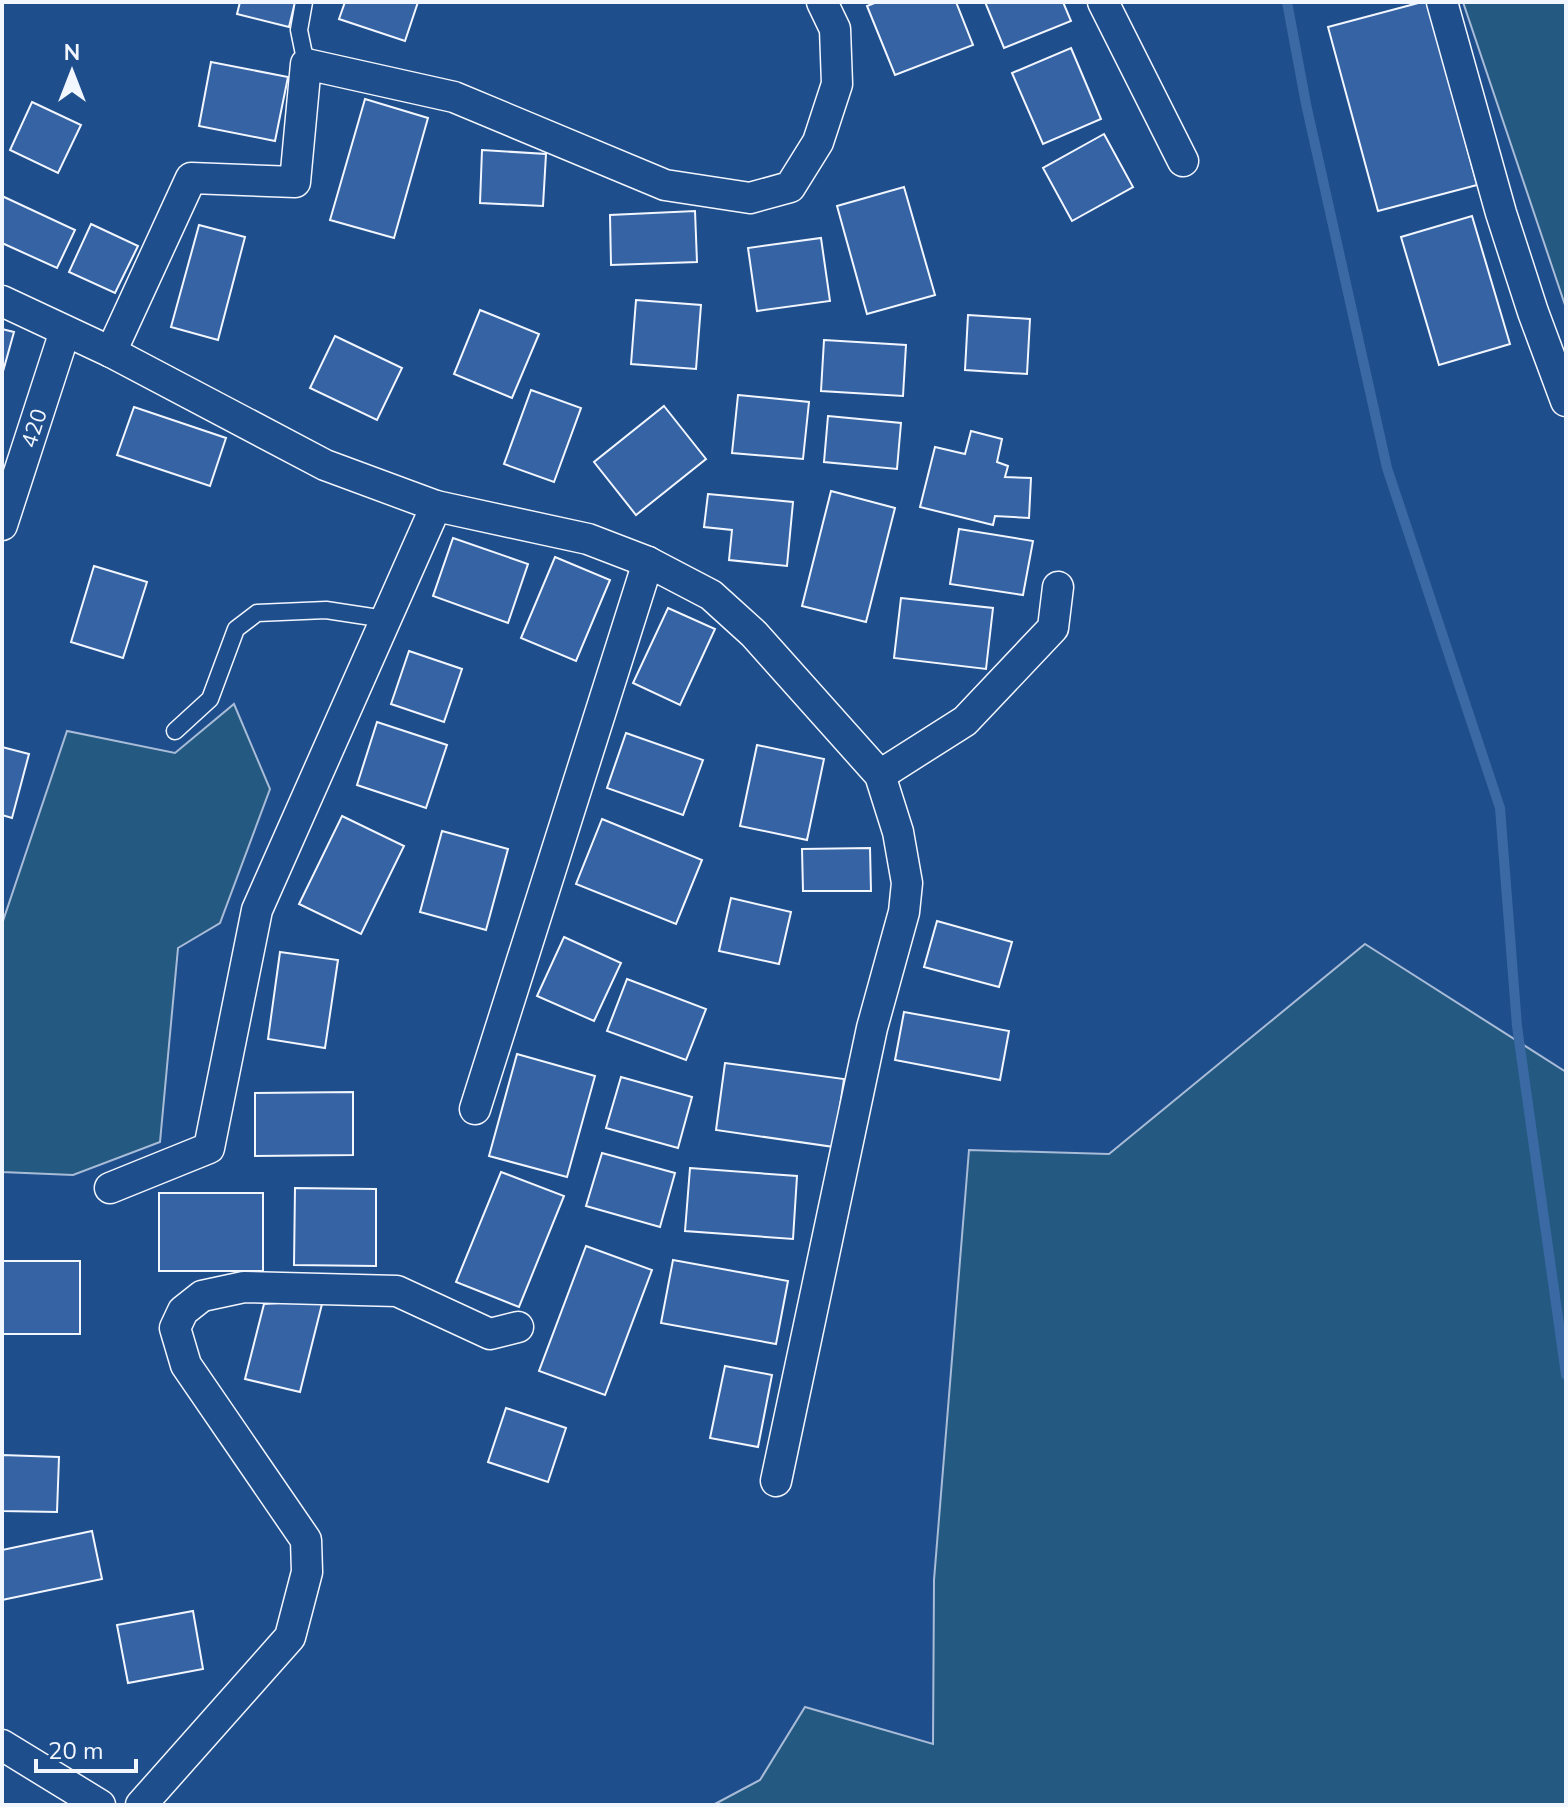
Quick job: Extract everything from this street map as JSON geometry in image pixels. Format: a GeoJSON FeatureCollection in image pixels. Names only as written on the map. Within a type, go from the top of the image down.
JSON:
{"type":"FeatureCollection","features":[{"type":"Feature","properties":{"kind":"street"},"geometry":{"type":"LineString","coordinates":[[111,352],[191,178],[295,182],[306,64],[454,97],[665,185],[750,198],[790,187],[818,142],[837,84],[835,29],[822,2]]}},
{"type":"Feature","properties":{"kind":"street"},"geometry":{"type":"LineString","coordinates":[[1103,2],[1183,161]]}},
{"type":"Feature","properties":{"kind":"street"},"geometry":{"type":"LineString","coordinates":[[1442,2],[1501,213],[1566,401]]}},
{"type":"Feature","properties":{"kind":"street"},"geometry":{"type":"LineString","coordinates":[[2,301],[111,352],[325,465],[436,506],[588,539],[648,562],[711,595],[754,634],[880,775],[898,832],[907,883],[904,912],[872,1028],[776,1481]]}},
{"type":"Feature","properties":{"kind":"street","name":"420"},"geometry":{"type":"LineString","coordinates":[[2,525],[65,331]]}},
{"type":"Feature","properties":{"kind":"street"},"geometry":{"type":"LineString","coordinates":[[110,1188],[209,1148],[257,910],[436,506]]}},
{"type":"Feature","properties":{"kind":"street"},"geometry":{"type":"LineString","coordinates":[[475,1109],[648,562]]}},
{"type":"Feature","properties":{"kind":"street"},"geometry":{"type":"LineString","coordinates":[[880,775],[965,721],[1053,628],[1058,587]]}},
{"type":"Feature","properties":{"kind":"street"},"geometry":{"type":"LineString","coordinates":[[141,1805],[290,1637],[307,1572],[306,1540],[186,1365],[175,1328],[183,1311],[202,1296],[244,1287],[397,1291],[490,1334],[518,1327]]}},
{"type":"Feature","properties":{"kind":"street"},"geometry":{"type":"LineString","coordinates":[[2,1745],[100,1805]]}},
{"type":"Feature","properties":{"kind":"lane"},"geometry":{"type":"LineString","coordinates":[[304,2],[299,30],[306,64]]}},
{"type":"Feature","properties":{"kind":"lane"},"geometry":{"type":"LineString","coordinates":[[175,731],[210,699],[236,629],[257,613],[326,610],[385,619]]}},
{"type":"Feature","properties":{"kind":"shaded area"},"geometry":{"type":"Polygon","coordinates":[[[1463,2],[1566,2],[1566,308],[1463,2]]]}},
{"type":"Feature","properties":{"kind":"shaded area"},"geometry":{"type":"Polygon","coordinates":[[[234,704],[270,789],[220,923],[178,948],[160,1142],[73,1175],[2,1172],[2,924],[67,731],[175,753],[234,704]]]}},
{"type":"Feature","properties":{"kind":"shaded area"},"geometry":{"type":"Polygon","coordinates":[[[1365,944],[1566,1072],[1566,1805],[713,1805],[760,1780],[805,1707],[933,1744],[934,1580],[969,1150],[1109,1154],[1365,944]]]}},
{"type":"Feature","properties":{"kind":"building"},"geometry":{"type":"Polygon","coordinates":[[[240,2],[295,2],[289,27],[237,14],[240,2]]]}},
{"type":"Feature","properties":{"kind":"building"},"geometry":{"type":"Polygon","coordinates":[[[345,2],[418,2],[405,41],[339,19],[345,2]]]}},
{"type":"Feature","properties":{"kind":"building"},"geometry":{"type":"Polygon","coordinates":[[[877,2],[956,2],[973,45],[895,75],[867,6],[877,2]]]}},
{"type":"Feature","properties":{"kind":"building"},"geometry":{"type":"Polygon","coordinates":[[[985,2],[1063,2],[1071,21],[1004,48],[985,2]]]}},
{"type":"Feature","properties":{"kind":"building"},"geometry":{"type":"Polygon","coordinates":[[[1428,2],[1477,185],[1378,211],[1328,27],[1428,2]]]}},
{"type":"Feature","properties":{"kind":"building"},"geometry":{"type":"Polygon","coordinates":[[[1071,48],[1101,119],[1043,144],[1012,73],[1071,48]]]}},
{"type":"Feature","properties":{"kind":"building"},"geometry":{"type":"Polygon","coordinates":[[[211,62],[288,77],[275,141],[199,126],[211,62]]]}},
{"type":"Feature","properties":{"kind":"building"},"geometry":{"type":"Polygon","coordinates":[[[365,99],[428,118],[394,238],[330,220],[365,99]]]}},
{"type":"Feature","properties":{"kind":"building"},"geometry":{"type":"Polygon","coordinates":[[[32,102],[81,125],[58,173],[10,150],[32,102]]]}},
{"type":"Feature","properties":{"kind":"building"},"geometry":{"type":"Polygon","coordinates":[[[1104,134],[1133,187],[1072,221],[1043,168],[1104,134]]]}},
{"type":"Feature","properties":{"kind":"building"},"geometry":{"type":"Polygon","coordinates":[[[482,150],[546,154],[543,206],[480,203],[482,150]]]}},
{"type":"Feature","properties":{"kind":"building"},"geometry":{"type":"Polygon","coordinates":[[[904,187],[935,295],[867,314],[837,206],[904,187]]]}},
{"type":"Feature","properties":{"kind":"building"},"geometry":{"type":"Polygon","coordinates":[[[2,196],[75,230],[57,268],[2,243],[2,196]]]}},
{"type":"Feature","properties":{"kind":"building"},"geometry":{"type":"Polygon","coordinates":[[[695,211],[697,262],[611,265],[610,215],[695,211]]]}},
{"type":"Feature","properties":{"kind":"building"},"geometry":{"type":"Polygon","coordinates":[[[1472,216],[1510,344],[1439,365],[1401,237],[1472,216]]]}},
{"type":"Feature","properties":{"kind":"building"},"geometry":{"type":"Polygon","coordinates":[[[91,224],[138,246],[115,293],[69,272],[91,224]]]}},
{"type":"Feature","properties":{"kind":"building"},"geometry":{"type":"Polygon","coordinates":[[[199,225],[245,237],[218,340],[171,327],[199,225]]]}},
{"type":"Feature","properties":{"kind":"building"},"geometry":{"type":"Polygon","coordinates":[[[821,238],[830,301],[757,311],[748,248],[821,238]]]}},
{"type":"Feature","properties":{"kind":"building"},"geometry":{"type":"Polygon","coordinates":[[[636,300],[701,305],[696,369],[631,364],[636,300]]]}},
{"type":"Feature","properties":{"kind":"building"},"geometry":{"type":"Polygon","coordinates":[[[480,310],[539,334],[512,398],[454,374],[480,310]]]}},
{"type":"Feature","properties":{"kind":"building"},"geometry":{"type":"Polygon","coordinates":[[[968,315],[1030,319],[1027,374],[965,370],[968,315]]]}},
{"type":"Feature","properties":{"kind":"building"},"geometry":{"type":"Polygon","coordinates":[[[2,329],[14,332],[2,375],[2,329]]]}},
{"type":"Feature","properties":{"kind":"building"},"geometry":{"type":"Polygon","coordinates":[[[335,336],[402,368],[377,420],[310,388],[335,336]]]}},
{"type":"Feature","properties":{"kind":"building"},"geometry":{"type":"Polygon","coordinates":[[[824,340],[906,345],[903,396],[821,391],[824,340]]]}},
{"type":"Feature","properties":{"kind":"building"},"geometry":{"type":"Polygon","coordinates":[[[531,390],[581,408],[554,482],[504,464],[531,390]]]}},
{"type":"Feature","properties":{"kind":"building"},"geometry":{"type":"Polygon","coordinates":[[[738,395],[809,402],[803,459],[732,453],[738,395]]]}},
{"type":"Feature","properties":{"kind":"building"},"geometry":{"type":"Polygon","coordinates":[[[664,406],[706,459],[636,515],[594,462],[664,406]]]}},
{"type":"Feature","properties":{"kind":"building"},"geometry":{"type":"Polygon","coordinates":[[[134,407],[226,438],[210,486],[117,455],[134,407]]]}},
{"type":"Feature","properties":{"kind":"building"},"geometry":{"type":"Polygon","coordinates":[[[828,416],[901,423],[897,469],[824,462],[828,416]]]}},
{"type":"Feature","properties":{"kind":"building"},"geometry":{"type":"Polygon","coordinates":[[[971,431],[1002,439],[997,462],[1008,466],[1005,477],[1031,478],[1029,518],[995,516],[993,525],[920,507],[935,447],[965,454],[971,431]]]}},
{"type":"Feature","properties":{"kind":"building"},"geometry":{"type":"Polygon","coordinates":[[[831,491],[895,508],[866,622],[802,606],[831,491]]]}},
{"type":"Feature","properties":{"kind":"building"},"geometry":{"type":"Polygon","coordinates":[[[708,494],[793,502],[787,566],[729,560],[732,530],[704,527],[708,494]]]}},
{"type":"Feature","properties":{"kind":"building"},"geometry":{"type":"Polygon","coordinates":[[[959,529],[1033,541],[1023,595],[950,584],[959,529]]]}},
{"type":"Feature","properties":{"kind":"building"},"geometry":{"type":"Polygon","coordinates":[[[453,538],[528,564],[508,623],[433,596],[453,538]]]}},
{"type":"Feature","properties":{"kind":"building"},"geometry":{"type":"Polygon","coordinates":[[[555,557],[610,580],[576,661],[521,638],[555,557]]]}},
{"type":"Feature","properties":{"kind":"building"},"geometry":{"type":"Polygon","coordinates":[[[94,566],[147,582],[123,658],[71,642],[94,566]]]}},
{"type":"Feature","properties":{"kind":"building"},"geometry":{"type":"Polygon","coordinates":[[[901,598],[993,608],[986,669],[894,658],[901,598]]]}},
{"type":"Feature","properties":{"kind":"building"},"geometry":{"type":"Polygon","coordinates":[[[668,608],[715,629],[680,705],[633,683],[668,608]]]}},
{"type":"Feature","properties":{"kind":"building"},"geometry":{"type":"Polygon","coordinates":[[[409,651],[462,669],[444,722],[391,704],[409,651]]]}},
{"type":"Feature","properties":{"kind":"building"},"geometry":{"type":"Polygon","coordinates":[[[377,722],[447,745],[426,808],[357,785],[377,722]]]}},
{"type":"Feature","properties":{"kind":"building"},"geometry":{"type":"Polygon","coordinates":[[[626,733],[703,760],[683,815],[607,788],[626,733]]]}},
{"type":"Feature","properties":{"kind":"building"},"geometry":{"type":"Polygon","coordinates":[[[757,745],[824,759],[807,840],[740,826],[757,745]]]}},
{"type":"Feature","properties":{"kind":"building"},"geometry":{"type":"Polygon","coordinates":[[[2,747],[29,754],[12,818],[2,815],[2,747]]]}},
{"type":"Feature","properties":{"kind":"building"},"geometry":{"type":"Polygon","coordinates":[[[342,816],[404,846],[361,934],[299,904],[342,816]]]}},
{"type":"Feature","properties":{"kind":"building"},"geometry":{"type":"Polygon","coordinates":[[[602,819],[702,860],[676,924],[576,884],[602,819]]]}},
{"type":"Feature","properties":{"kind":"building"},"geometry":{"type":"Polygon","coordinates":[[[442,831],[508,849],[486,930],[420,912],[442,831]]]}},
{"type":"Feature","properties":{"kind":"building"},"geometry":{"type":"Polygon","coordinates":[[[870,848],[871,891],[803,891],[802,849],[870,848]]]}},
{"type":"Feature","properties":{"kind":"building"},"geometry":{"type":"Polygon","coordinates":[[[731,898],[791,912],[779,964],[719,951],[731,898]]]}},
{"type":"Feature","properties":{"kind":"building"},"geometry":{"type":"Polygon","coordinates":[[[937,921],[1012,942],[999,987],[924,967],[937,921]]]}},
{"type":"Feature","properties":{"kind":"building"},"geometry":{"type":"Polygon","coordinates":[[[564,937],[621,963],[594,1021],[537,996],[564,937]]]}},
{"type":"Feature","properties":{"kind":"building"},"geometry":{"type":"Polygon","coordinates":[[[280,952],[338,960],[325,1048],[268,1039],[280,952]]]}},
{"type":"Feature","properties":{"kind":"building"},"geometry":{"type":"Polygon","coordinates":[[[627,979],[706,1009],[686,1060],[607,1031],[627,979]]]}},
{"type":"Feature","properties":{"kind":"building"},"geometry":{"type":"Polygon","coordinates":[[[904,1012],[1009,1031],[1000,1080],[895,1060],[904,1012]]]}},
{"type":"Feature","properties":{"kind":"building"},"geometry":{"type":"Polygon","coordinates":[[[517,1054],[595,1076],[567,1177],[489,1156],[517,1054]]]}},
{"type":"Feature","properties":{"kind":"building"},"geometry":{"type":"Polygon","coordinates":[[[725,1063],[844,1079],[834,1147],[716,1130],[725,1063]]]}},
{"type":"Feature","properties":{"kind":"building"},"geometry":{"type":"Polygon","coordinates":[[[621,1077],[692,1097],[678,1148],[606,1128],[621,1077]]]}},
{"type":"Feature","properties":{"kind":"building"},"geometry":{"type":"Polygon","coordinates":[[[353,1092],[353,1155],[255,1156],[255,1093],[353,1092]]]}},
{"type":"Feature","properties":{"kind":"building"},"geometry":{"type":"Polygon","coordinates":[[[602,1153],[675,1173],[660,1227],[586,1206],[602,1153]]]}},
{"type":"Feature","properties":{"kind":"building"},"geometry":{"type":"Polygon","coordinates":[[[690,1168],[797,1176],[793,1239],[685,1231],[690,1168]]]}},
{"type":"Feature","properties":{"kind":"building"},"geometry":{"type":"Polygon","coordinates":[[[501,1172],[564,1196],[519,1307],[456,1282],[501,1172]]]}},
{"type":"Feature","properties":{"kind":"building"},"geometry":{"type":"Polygon","coordinates":[[[295,1188],[376,1189],[376,1266],[294,1265],[295,1188]]]}},
{"type":"Feature","properties":{"kind":"building"},"geometry":{"type":"Polygon","coordinates":[[[159,1193],[263,1193],[263,1271],[159,1271],[159,1193]]]}},
{"type":"Feature","properties":{"kind":"building"},"geometry":{"type":"Polygon","coordinates":[[[586,1246],[652,1270],[605,1395],[539,1371],[586,1246]]]}},
{"type":"Feature","properties":{"kind":"building"},"geometry":{"type":"Polygon","coordinates":[[[673,1260],[788,1281],[776,1344],[661,1323],[673,1260]]]}},
{"type":"Feature","properties":{"kind":"building"},"geometry":{"type":"Polygon","coordinates":[[[2,1261],[80,1261],[80,1334],[2,1334],[2,1261]]]}},
{"type":"Feature","properties":{"kind":"building"},"geometry":{"type":"Polygon","coordinates":[[[323,1300],[300,1392],[245,1379],[264,1304],[323,1300]]]}},
{"type":"Feature","properties":{"kind":"building"},"geometry":{"type":"Polygon","coordinates":[[[725,1366],[772,1375],[758,1447],[710,1438],[725,1366]]]}},
{"type":"Feature","properties":{"kind":"building"},"geometry":{"type":"Polygon","coordinates":[[[506,1408],[566,1428],[548,1482],[488,1462],[506,1408]]]}},
{"type":"Feature","properties":{"kind":"building"},"geometry":{"type":"Polygon","coordinates":[[[2,1455],[59,1457],[57,1512],[2,1511],[2,1455]]]}},
{"type":"Feature","properties":{"kind":"building"},"geometry":{"type":"Polygon","coordinates":[[[92,1531],[102,1579],[2,1600],[2,1550],[92,1531]]]}},
{"type":"Feature","properties":{"kind":"building"},"geometry":{"type":"Polygon","coordinates":[[[193,1611],[203,1669],[128,1683],[117,1625],[193,1611]]]}},
{"type":"Feature","properties":{"kind":"waterway"},"geometry":{"type":"LineString","coordinates":[[1287,2],[1306,104],[1387,468],[1500,808],[1517,1026],[1566,1375]]}}]}
